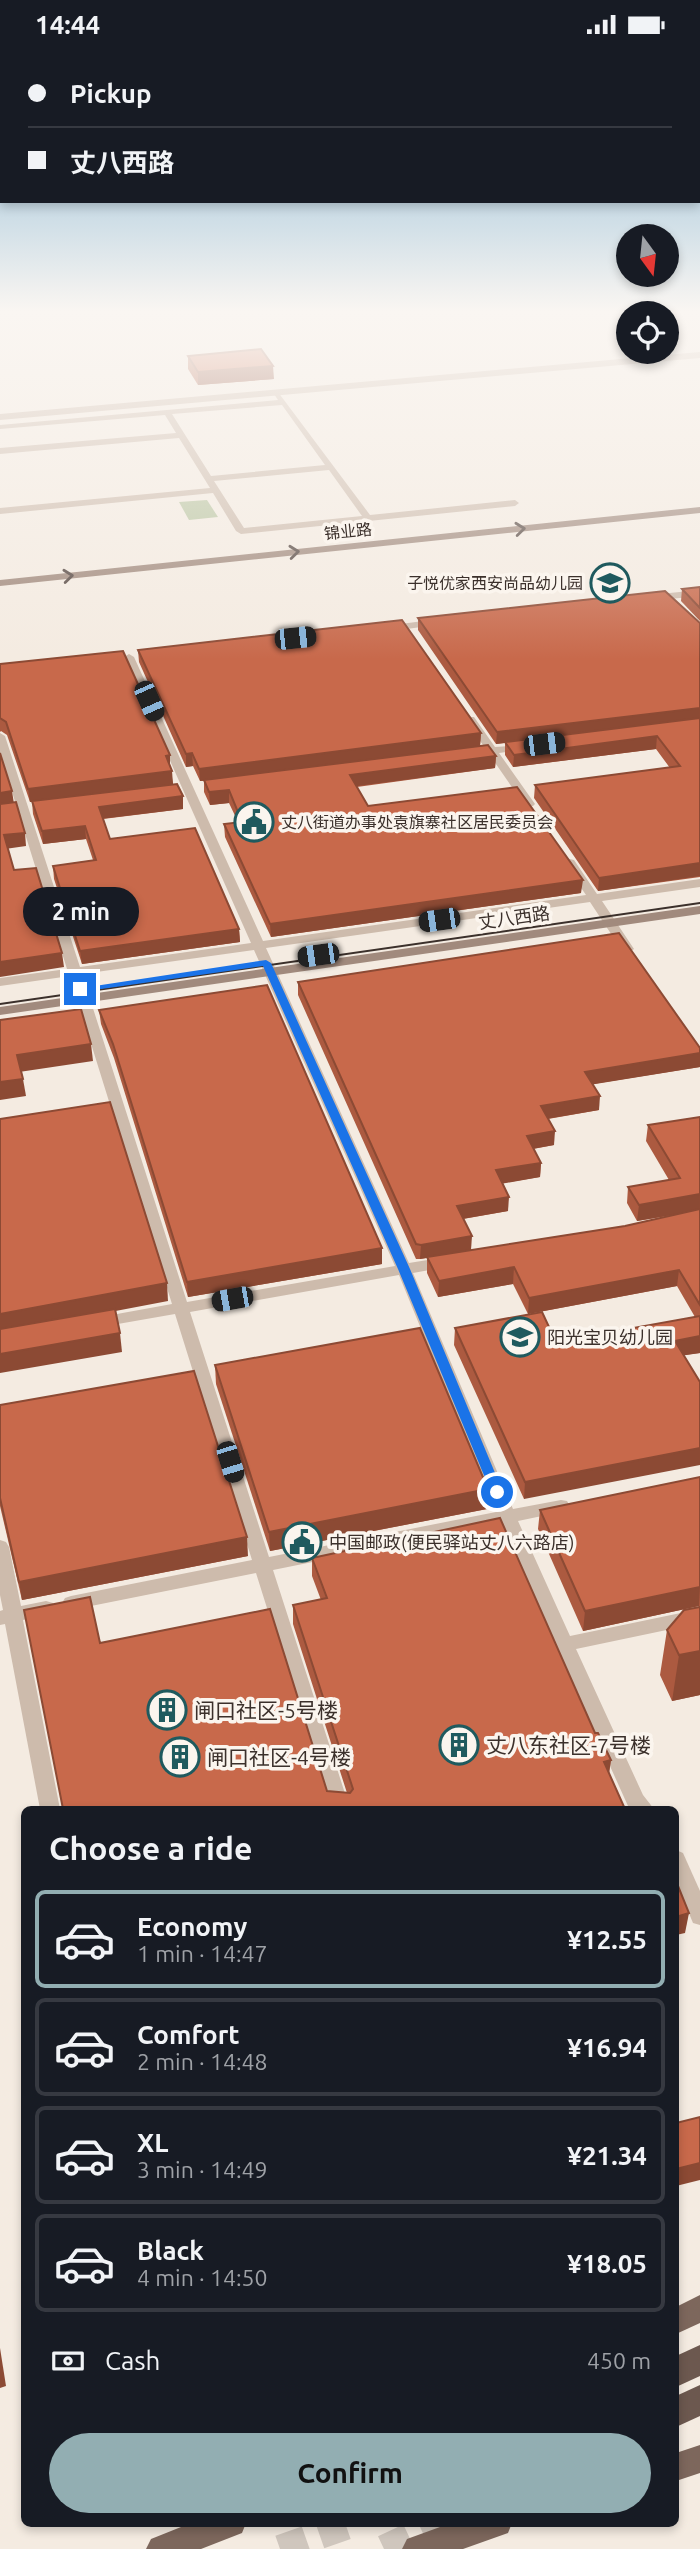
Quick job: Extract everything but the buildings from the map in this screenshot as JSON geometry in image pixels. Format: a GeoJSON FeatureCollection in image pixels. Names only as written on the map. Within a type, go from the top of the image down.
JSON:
{"type":"FeatureCollection","features":[{"type":"Feature","properties":{"kind":"highway"},"geometry":{"type":"LineString","coordinates":[[679,2370],[700,2360]]}},
{"type":"Feature","properties":{"kind":"highway"},"geometry":{"type":"LineString","coordinates":[[679,2410],[700,2400]]}},
{"type":"Feature","properties":{"kind":"main road","name":"锦业路"},"geometry":{"type":"LineString","coordinates":[[0,571],[700,499]]}},
{"type":"Feature","properties":{"kind":"main road","name":"锦业路"},"geometry":{"type":"LineString","coordinates":[[0,583],[700,510]]}},
{"type":"Feature","properties":{"kind":"main road","name":"丈八西路"},"geometry":{"type":"LineString","coordinates":[[607,919],[700,901]]}},
{"type":"Feature","properties":{"kind":"main road","name":"丈八西路"},"geometry":{"type":"LineString","coordinates":[[0,1001],[81,994],[607,919],[700,910]]}},
{"type":"Feature","properties":{"kind":"main road","name":"丈八西路"},"geometry":{"type":"LineString","coordinates":[[0,1011],[81,994]]}},
{"type":"Feature","properties":{"kind":"main road"},"geometry":{"type":"LineString","coordinates":[[679,2320],[700,2309]]}},
{"type":"Feature","properties":{"kind":"main road"},"geometry":{"type":"LineString","coordinates":[[679,2466],[700,2459]]}},
{"type":"Feature","properties":{"kind":"main road"},"geometry":{"type":"LineString","coordinates":[[161,2549],[221,2527]]}},
{"type":"Feature","properties":{"kind":"main road"},"geometry":{"type":"LineString","coordinates":[[417,2549],[486,2527]]}},
{"type":"Feature","properties":{"kind":"street"},"geometry":{"type":"LineString","coordinates":[[175,426],[241,531],[515,503]]}},
{"type":"Feature","properties":{"kind":"street"},"geometry":{"type":"LineString","coordinates":[[301,426],[368,518]]}},
{"type":"Feature","properties":{"kind":"street"},"geometry":{"type":"LineString","coordinates":[[0,451],[181,435]]}},
{"type":"Feature","properties":{"kind":"street"},"geometry":{"type":"LineString","coordinates":[[208,478],[331,467]]}},
{"type":"Feature","properties":{"kind":"street"},"geometry":{"type":"LineString","coordinates":[[0,511],[215,490]]}},
{"type":"Feature","properties":{"kind":"street"},"geometry":{"type":"LineString","coordinates":[[640,600],[700,593]]}},
{"type":"Feature","properties":{"kind":"street"},"geometry":{"type":"LineString","coordinates":[[667,596],[676,605]]}},
{"type":"Feature","properties":{"kind":"street"},"geometry":{"type":"LineString","coordinates":[[378,629],[447,621]]}},
{"type":"Feature","properties":{"kind":"street"},"geometry":{"type":"LineString","coordinates":[[406,626],[414,638]]}},
{"type":"Feature","properties":{"kind":"street"},"geometry":{"type":"LineString","coordinates":[[129,657],[404,1269],[507,1517],[635,1800],[641,1806]]}},
{"type":"Feature","properties":{"kind":"street"},"geometry":{"type":"LineString","coordinates":[[461,706],[539,819]]}},
{"type":"Feature","properties":{"kind":"street"},"geometry":{"type":"LineString","coordinates":[[0,736],[75,972],[81,994],[83,1019],[183,1307],[261,1565],[339,1806]]}},
{"type":"Feature","properties":{"kind":"street"},"geometry":{"type":"LineString","coordinates":[[464,754],[533,746]]}},
{"type":"Feature","properties":{"kind":"street"},"geometry":{"type":"LineString","coordinates":[[563,853],[632,955]]}},
{"type":"Feature","properties":{"kind":"street"},"geometry":{"type":"LineString","coordinates":[[0,982],[700,883]]}},
{"type":"Feature","properties":{"kind":"street"},"geometry":{"type":"LineString","coordinates":[[78,1326],[458,1260]]}},
{"type":"Feature","properties":{"kind":"street"},"geometry":{"type":"LineString","coordinates":[[6,1616],[584,1501]]}},
{"type":"Feature","properties":{"kind":"street"},"geometry":{"type":"LineString","coordinates":[[0,1548],[6,1616],[49,1806]]}},
{"type":"Feature","properties":{"kind":"street"},"geometry":{"type":"LineString","coordinates":[[564,1644],[700,1616]]}},
{"type":"Feature","properties":{"kind":"street"},"geometry":{"type":"LineString","coordinates":[[679,1866],[700,1916]]}},
{"type":"Feature","properties":{"kind":"green space"},"geometry":{"type":"Polygon","coordinates":[[[207,500],[218,517],[189,520],[179,502],[207,500]]]}},
{"type":"Feature","properties":{"kind":"tunnel"},"geometry":{"type":"LineString","coordinates":[[280,2549],[343,2527]]}},
{"type":"Feature","properties":{"kind":"tunnel"},"geometry":{"type":"LineString","coordinates":[[384,2549],[431,2527]]}},
{"type":"Feature","properties":{"kind":"tram line"},"geometry":{"type":"LineString","coordinates":[[0,1004],[700,903]]}},
{"type":"Feature","properties":{"kind":"place","name":"子悦优家西安尚品幼儿园"},"geometry":{"type":"Point","coordinates":[610,583]}},
{"type":"Feature","properties":{"kind":"place","name":"丈八街道办事处袁旗寨社区居民委员会"},"geometry":{"type":"Point","coordinates":[254,822]}},
{"type":"Feature","properties":{"kind":"place","name":"阳光宝贝幼儿园"},"geometry":{"type":"Point","coordinates":[520,1337]}},
{"type":"Feature","properties":{"kind":"place","name":"中国邮政(便民驿站丈八六路店)"},"geometry":{"type":"Point","coordinates":[302,1542]}},
{"type":"Feature","properties":{"kind":"place","name":"闸口社区-5号楼"},"geometry":{"type":"Point","coordinates":[167,1710]}},
{"type":"Feature","properties":{"kind":"place","name":"丈八东社区-7号楼"},"geometry":{"type":"Point","coordinates":[459,1745]}},
{"type":"Feature","properties":{"kind":"place","name":"闸口社区-4号楼"},"geometry":{"type":"Point","coordinates":[180,1757]}},
{"type":"Feature","properties":{"kind":"route"},"geometry":{"type":"LineString","coordinates":[[80,989],[266,963],[404,1269],[497,1492]]}}]}
